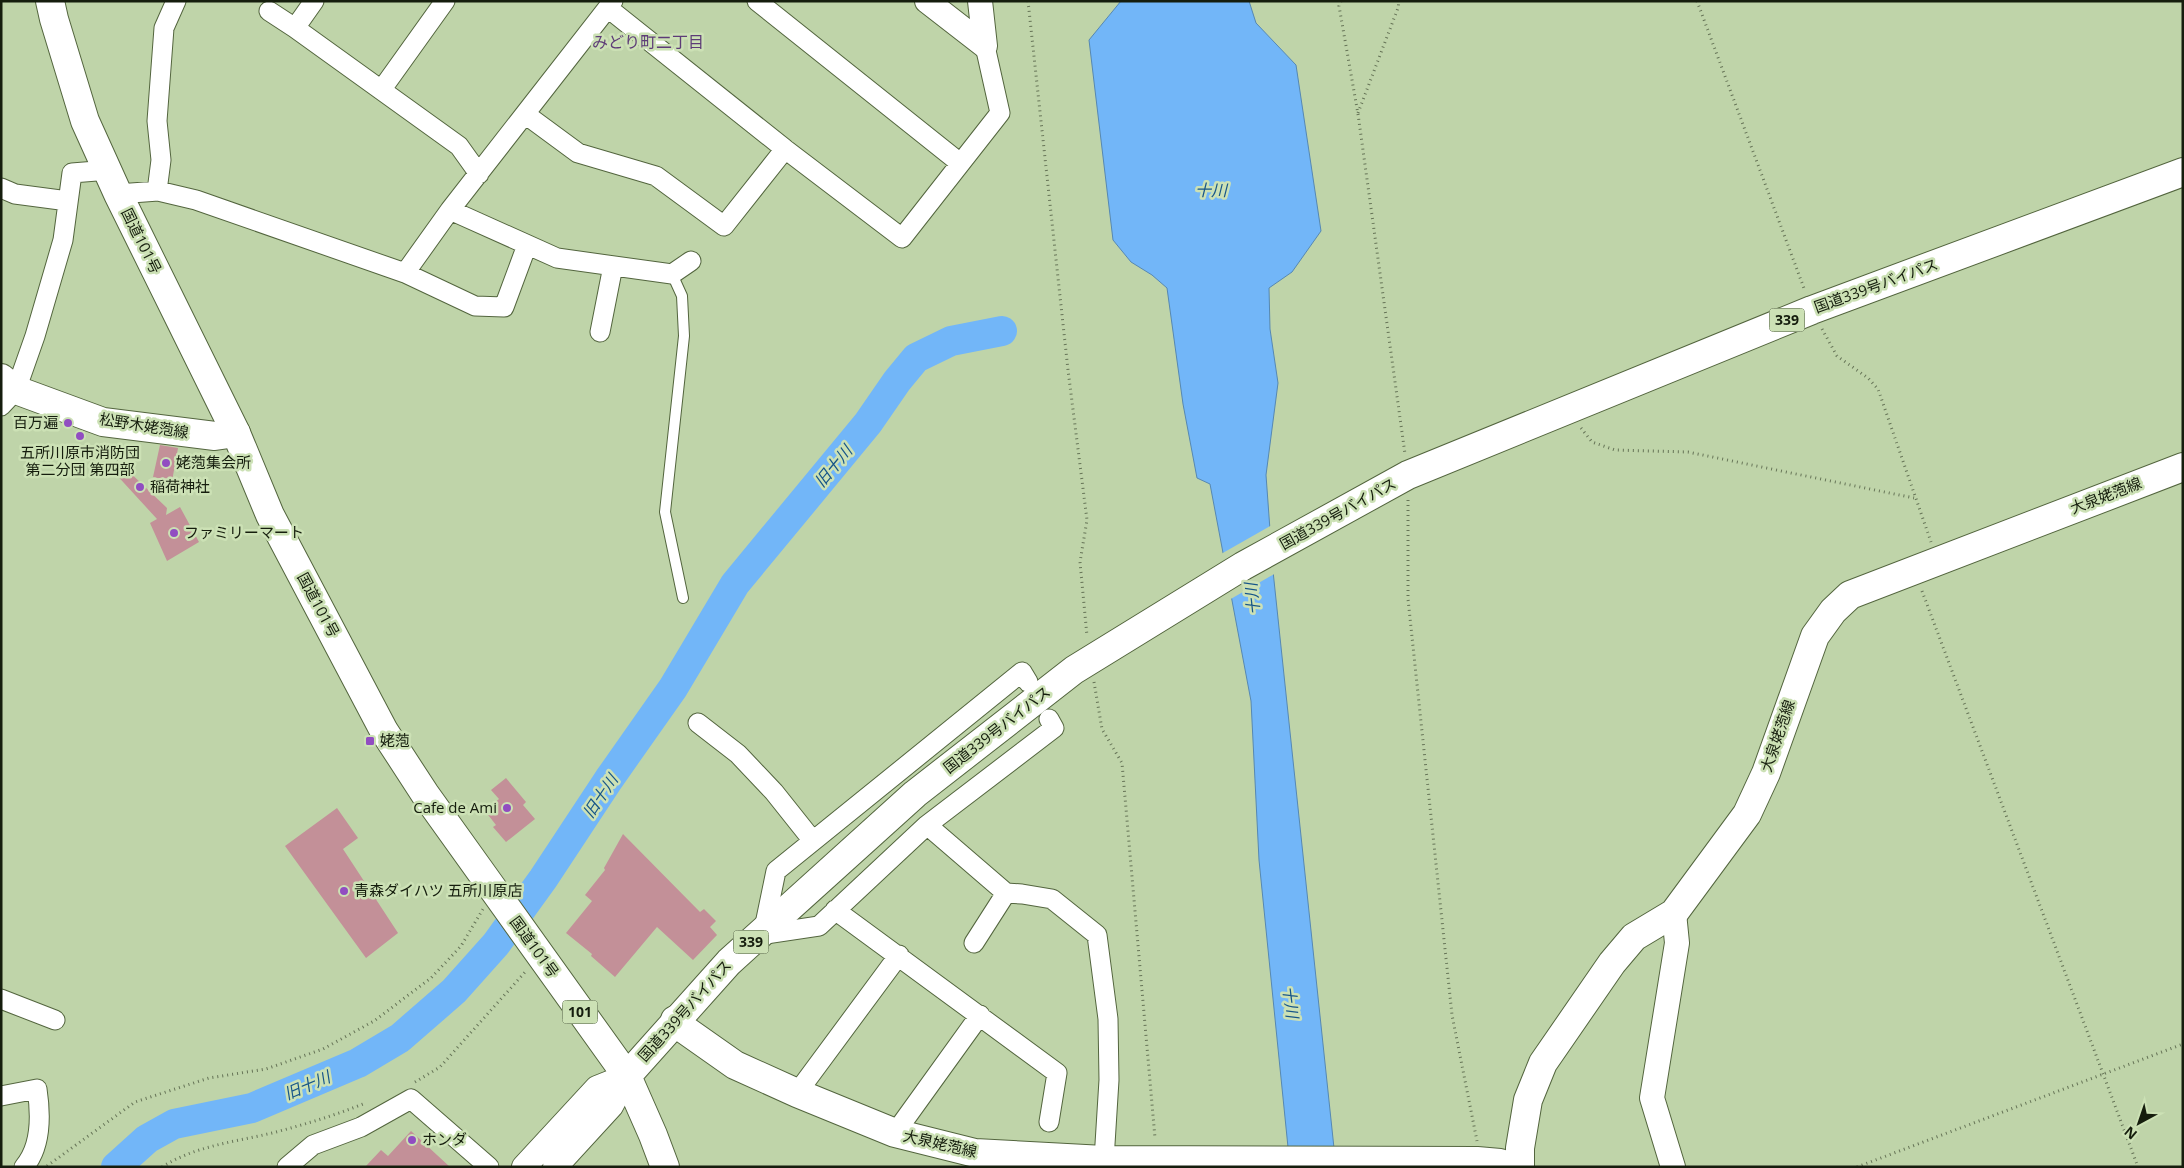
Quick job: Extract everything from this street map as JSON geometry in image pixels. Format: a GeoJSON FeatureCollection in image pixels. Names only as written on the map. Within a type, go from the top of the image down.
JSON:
{"type":"FeatureCollection","features":[{"type":"Feature","properties":{"kind":"main road","name":"国道101号"},"geometry":{"type":"LineString","coordinates":[[50,1],[85,121],[236,434],[270,515],[384,731],[425,794],[486,896],[530,958],[627,1076],[665,1167]]}},
{"type":"Feature","properties":{"kind":"main road","name":"国道339号バイパス"},"geometry":{"type":"LineString","coordinates":[[627,1076],[675,1020],[729,962],[915,794],[991,734],[1097,656],[1242,566],[1403,479],[1566,410],[1812,310],[2183,172]]}},
{"type":"Feature","properties":{"kind":"main road","name":"松野木姥萢線"},"geometry":{"type":"LineString","coordinates":[[6,391],[103,422],[215,436],[236,434]]}},
{"type":"Feature","properties":{"kind":"main road","name":"大泉姥萢線"},"geometry":{"type":"LineString","coordinates":[[1520,1167],[1520,1148],[1528,1100],[1543,1063],[1612,963],[1634,937],[1674,913],[1747,814],[1766,773],[1815,636],[1833,611],[1850,594],[2183,467]]}},
{"type":"Feature","properties":{"kind":"main road","name":"大泉姥萢線"},"geometry":{"type":"LineString","coordinates":[[675,1020],[681,1027],[735,1065],[895,1133],[975,1153],[1104,1160],[1489,1164]]}},
{"type":"Feature","properties":{"kind":"street"},"geometry":{"type":"LineString","coordinates":[[158,191],[161,160],[157,121],[164,28],[176,1]]}},
{"type":"Feature","properties":{"kind":"street"},"geometry":{"type":"LineString","coordinates":[[295,28],[314,1]]}},
{"type":"Feature","properties":{"kind":"street"},"geometry":{"type":"LineString","coordinates":[[382,89],[446,1]]}},
{"type":"Feature","properties":{"kind":"street"},"geometry":{"type":"LineString","coordinates":[[757,1],[960,163]]}},
{"type":"Feature","properties":{"kind":"street"},"geometry":{"type":"LineString","coordinates":[[927,1],[985,46]]}},
{"type":"Feature","properties":{"kind":"street"},"geometry":{"type":"LineString","coordinates":[[405,273],[450,210],[610,5],[785,149],[902,238],[1000,113],[985,46],[980,1]]}},
{"type":"Feature","properties":{"kind":"street"},"geometry":{"type":"LineString","coordinates":[[269,11],[382,89],[459,146],[479,174]]}},
{"type":"Feature","properties":{"kind":"street"},"geometry":{"type":"LineString","coordinates":[[525,114],[578,153],[656,176],[724,226],[785,149]]}},
{"type":"Feature","properties":{"kind":"street"},"geometry":{"type":"LineString","coordinates":[[6,391],[35,336],[60,250],[72,173],[196,200],[405,273],[475,306],[504,307],[527,245]]}},
{"type":"Feature","properties":{"kind":"street"},"geometry":{"type":"LineString","coordinates":[[1,188],[15,194],[68,201]]}},
{"type":"Feature","properties":{"kind":"street"},"geometry":{"type":"LineString","coordinates":[[450,210],[557,258],[672,274],[691,261]]}},
{"type":"Feature","properties":{"kind":"street"},"geometry":{"type":"LineString","coordinates":[[600,332],[613,266]]}},
{"type":"Feature","properties":{"kind":"street"},"geometry":{"type":"LineString","coordinates":[[1028,682],[1022,672],[776,871],[761,932],[819,926],[927,825],[1054,728],[1049,719]]}},
{"type":"Feature","properties":{"kind":"street"},"geometry":{"type":"LineString","coordinates":[[698,723],[738,754],[774,792],[813,841]]}},
{"type":"Feature","properties":{"kind":"street"},"geometry":{"type":"LineString","coordinates":[[927,825],[1006,893],[1052,899],[1097,935],[1108,1019],[1109,1080],[1104,1160]]}},
{"type":"Feature","properties":{"kind":"street"},"geometry":{"type":"LineString","coordinates":[[974,943],[1006,893]]}},
{"type":"Feature","properties":{"kind":"street"},"geometry":{"type":"LineString","coordinates":[[835,910],[899,955],[1057,1073],[1049,1122]]}},
{"type":"Feature","properties":{"kind":"street"},"geometry":{"type":"LineString","coordinates":[[1673,1167],[1652,1098],[1677,943],[1674,913]]}},
{"type":"Feature","properties":{"kind":"street"},"geometry":{"type":"LineString","coordinates":[[797,1092],[899,955]]}},
{"type":"Feature","properties":{"kind":"street"},"geometry":{"type":"LineString","coordinates":[[1,999],[55,1020]]}},
{"type":"Feature","properties":{"kind":"street"},"geometry":{"type":"LineString","coordinates":[[895,1133],[980,1015]]}},
{"type":"Feature","properties":{"kind":"street"},"geometry":{"type":"LineString","coordinates":[[524,1167],[597,1088],[627,1076]]}},
{"type":"Feature","properties":{"kind":"street"},"geometry":{"type":"LineString","coordinates":[[555,1167],[611,1106],[627,1076]]}},
{"type":"Feature","properties":{"kind":"street"},"geometry":{"type":"LineString","coordinates":[[1,1096],[37,1089],[40,1108],[38,1135],[34,1156],[24,1167]]}},
{"type":"Feature","properties":{"kind":"street"},"geometry":{"type":"LineString","coordinates":[[287,1167],[313,1144],[361,1127],[411,1099],[489,1167]]}},
{"type":"Feature","properties":{"kind":"lane"},"geometry":{"type":"LineString","coordinates":[[672,274],[682,296],[684,336],[665,512],[683,598]]}},
{"type":"Feature","properties":{"kind":"path"},"geometry":{"type":"LineString","coordinates":[[1028,1],[1067,360],[1087,520],[1080,562],[1097,656],[1102,730],[1122,763],[1157,1160]]}},
{"type":"Feature","properties":{"kind":"path"},"geometry":{"type":"LineString","coordinates":[[1341,1],[1339,6],[1358,114],[1403,479],[1408,599],[1452,1015],[1477,1139],[1489,1164]]}},
{"type":"Feature","properties":{"kind":"path"},"geometry":{"type":"LineString","coordinates":[[1358,114],[1399,1]]}},
{"type":"Feature","properties":{"kind":"path"},"geometry":{"type":"LineString","coordinates":[[1698,1],[1812,310],[1837,356],[1868,378],[1878,389],[1915,498],[1926,564],[2103,1074],[2138,1167]]}},
{"type":"Feature","properties":{"kind":"path"},"geometry":{"type":"LineString","coordinates":[[1566,410],[1592,442],[1615,450],[1688,452],[1915,498]]}},
{"type":"Feature","properties":{"kind":"path"},"geometry":{"type":"LineString","coordinates":[[89,417],[95,431],[129,475]]}},
{"type":"Feature","properties":{"kind":"path"},"geometry":{"type":"LineString","coordinates":[[47,1167],[86,1136],[135,1102],[209,1078],[274,1066],[323,1049],[374,1021],[431,978],[461,946],[486,896]]}},
{"type":"Feature","properties":{"kind":"path"},"geometry":{"type":"LineString","coordinates":[[411,1085],[440,1067],[530,958]]}},
{"type":"Feature","properties":{"kind":"path"},"geometry":{"type":"LineString","coordinates":[[1857,1167],[2183,1044]]}},
{"type":"Feature","properties":{"kind":"path"},"geometry":{"type":"LineString","coordinates":[[162,1167],[208,1147],[325,1119],[368,1102]]}},
{"type":"Feature","properties":{"kind":"water","name":"十川"},"geometry":{"type":"Polygon","coordinates":[[[1121,1],[1249,1],[1256,23],[1296,65],[1321,231],[1292,272],[1269,288],[1270,329],[1278,383],[1266,475],[1273,571],[1336,1167],[1290,1167],[1259,860],[1251,701],[1210,484],[1197,478],[1183,404],[1167,288],[1152,275],[1131,262],[1113,240],[1089,40],[1121,1]]]}},
{"type":"Feature","properties":{"kind":"pier"},"geometry":{"type":"Polygon","coordinates":[[[1272,525],[1276,573],[1229,600],[1221,554],[1272,525]]]}},
{"type":"Feature","properties":{"kind":"building","name":"姥萢集会所"},"geometry":{"type":"Polygon","coordinates":[[[160,445],[178,448],[172,481],[153,477],[160,445]]]}},
{"type":"Feature","properties":{"kind":"building","name":"ファミリーマート"},"geometry":{"type":"Polygon","coordinates":[[[121,464],[167,508],[166,515],[180,507],[199,542],[167,561],[150,523],[157,519],[113,471],[121,464]]]}},
{"type":"Feature","properties":{"kind":"building","name":"Cafe de Ami"},"geometry":{"type":"Polygon","coordinates":[[[506,778],[526,802],[523,805],[535,819],[506,842],[493,827],[496,825],[485,811],[499,799],[491,790],[506,778]]]}},
{"type":"Feature","properties":{"kind":"building","name":"青森ダイハツ 五所川原店"},"geometry":{"type":"Polygon","coordinates":[[[337,808],[358,838],[343,849],[398,933],[366,958],[285,846],[337,808]]]}},
{"type":"Feature","properties":{"kind":"building"},"geometry":{"type":"Polygon","coordinates":[[[623,834],[700,912],[704,909],[716,921],[710,927],[717,935],[693,960],[657,927],[615,977],[591,956],[592,954],[566,933],[592,901],[585,895],[605,870],[604,868],[623,834]]]}},
{"type":"Feature","properties":{"kind":"building","name":"ホンダ"},"geometry":{"type":"Polygon","coordinates":[[[411,1131],[450,1167],[365,1167],[381,1150],[388,1156],[411,1131]]]}},
{"type":"Feature","properties":{"kind":"waterway","name":"旧十川"},"geometry":{"type":"LineString","coordinates":[[116,1167],[147,1139],[174,1124],[252,1108],[358,1063],[400,1038],[454,991],[496,944],[543,879],[609,779],[673,688],[735,584],[868,423],[897,381],[916,358],[951,341],[1002,331]]}},
{"type":"Feature","properties":{"kind":"place","name":"百万遍"},"geometry":{"type":"Point","coordinates":[68,423]}},
{"type":"Feature","properties":{"kind":"place","name":"五所川原市消防団 第二分団 第四部"},"geometry":{"type":"Point","coordinates":[80,436]}},
{"type":"Feature","properties":{"kind":"place","name":"姥萢集会所"},"geometry":{"type":"Point","coordinates":[166,463]}},
{"type":"Feature","properties":{"kind":"place","name":"稲荷神社"},"geometry":{"type":"Point","coordinates":[140,487]}},
{"type":"Feature","properties":{"kind":"place","name":"ファミリーマート"},"geometry":{"type":"Point","coordinates":[174,533]}},
{"type":"Feature","properties":{"kind":"place","name":"姥萢"},"geometry":{"type":"Point","coordinates":[370,741]}},
{"type":"Feature","properties":{"kind":"place","name":"Cafe de Ami"},"geometry":{"type":"Point","coordinates":[507,808]}},
{"type":"Feature","properties":{"kind":"place","name":"青森ダイハツ 五所川原店"},"geometry":{"type":"Point","coordinates":[344,891]}},
{"type":"Feature","properties":{"kind":"place","name":"ホンダ"},"geometry":{"type":"Point","coordinates":[412,1140]}},
{"type":"Feature","properties":{"kind":"district","name":"みどり町二丁目"},"geometry":{"type":"Point","coordinates":[648,42]}}]}
